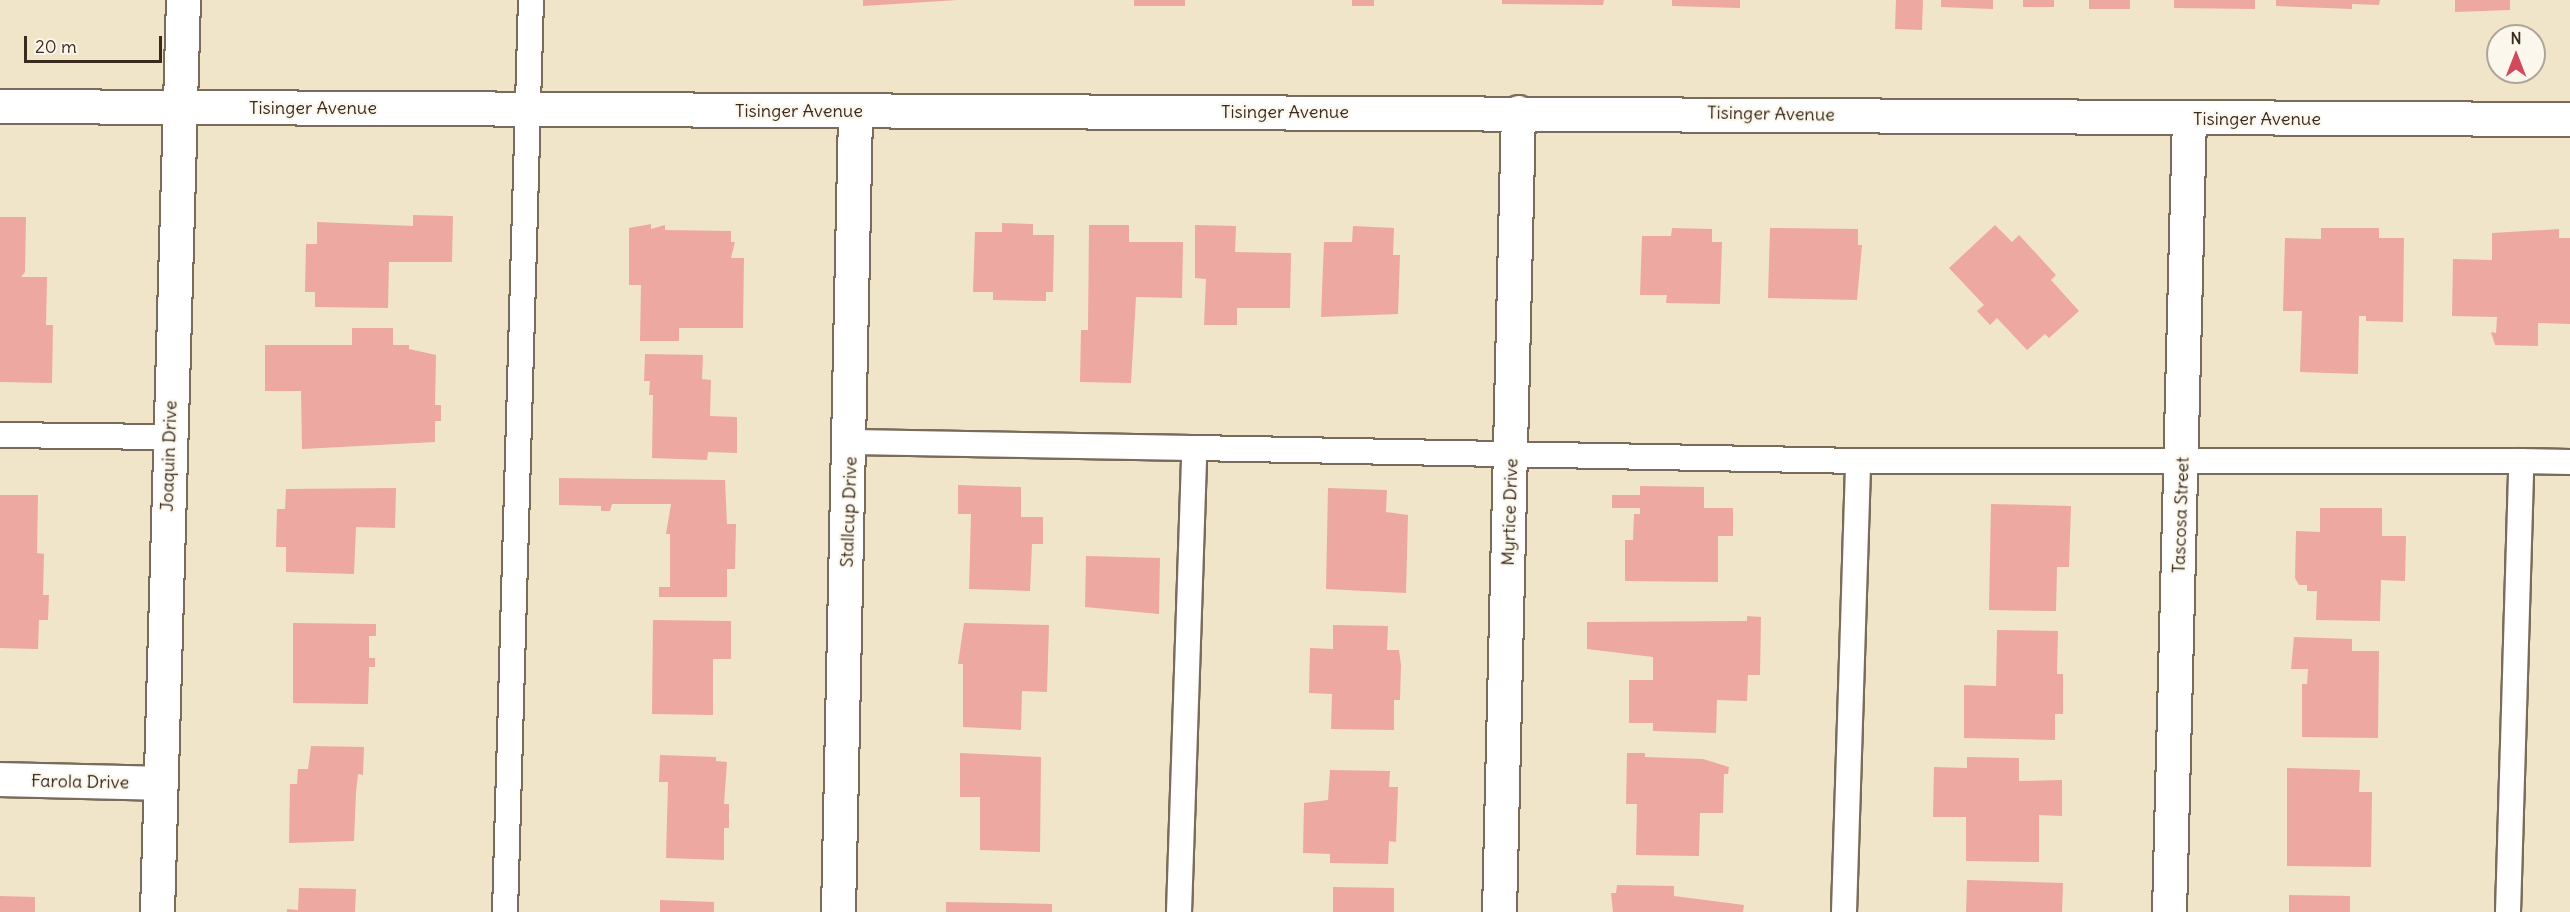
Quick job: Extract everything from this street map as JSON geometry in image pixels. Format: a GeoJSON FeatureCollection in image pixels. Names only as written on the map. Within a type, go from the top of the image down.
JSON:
{"type":"FeatureCollection","features":[{"type":"Feature","properties":{"kind":"street","name":"Joaquin Drive"},"geometry":{"type":"LineString","coordinates":[[157,912],[183,0]]}},
{"type":"Feature","properties":{"kind":"street","name":"Tisinger Avenue"},"geometry":{"type":"LineString","coordinates":[[0,106],[2570,119]]}},
{"type":"Feature","properties":{"kind":"street","name":"Stallcup Drive"},"geometry":{"type":"LineString","coordinates":[[838,912],[851,442],[855,112]]}},
{"type":"Feature","properties":{"kind":"street","name":"Myrtice Drive"},"geometry":{"type":"LineString","coordinates":[[1499,912],[1512,455],[1518,112]]}},
{"type":"Feature","properties":{"kind":"street","name":"Tascosa Street"},"geometry":{"type":"LineString","coordinates":[[2169,912],[2183,459],[2189,118]]}},
{"type":"Feature","properties":{"kind":"street","name":"Farola Drive"},"geometry":{"type":"LineString","coordinates":[[0,779],[161,783]]}},
{"type":"Feature","properties":{"kind":"lane"},"geometry":{"type":"LineString","coordinates":[[505,912],[531,0]]}},
{"type":"Feature","properties":{"kind":"lane"},"geometry":{"type":"LineString","coordinates":[[0,435],[169,437]]}},
{"type":"Feature","properties":{"kind":"lane"},"geometry":{"type":"LineString","coordinates":[[851,442],[1858,461],[2183,459],[2570,462]]}},
{"type":"Feature","properties":{"kind":"lane"},"geometry":{"type":"LineString","coordinates":[[1179,912],[1194,448]]}},
{"type":"Feature","properties":{"kind":"lane"},"geometry":{"type":"LineString","coordinates":[[1844,912],[1858,461]]}},
{"type":"Feature","properties":{"kind":"lane"},"geometry":{"type":"LineString","coordinates":[[2508,912],[2521,461]]}},
{"type":"Feature","properties":{"kind":"building"},"geometry":{"type":"Polygon","coordinates":[[[863,0],[958,0],[863,6],[863,0]]]}},
{"type":"Feature","properties":{"kind":"building"},"geometry":{"type":"Polygon","coordinates":[[[1134,0],[1185,0],[1185,6],[1134,6],[1134,0]]]}},
{"type":"Feature","properties":{"kind":"building"},"geometry":{"type":"Polygon","coordinates":[[[1352,0],[1374,0],[1374,6],[1352,6],[1352,0]]]}},
{"type":"Feature","properties":{"kind":"building"},"geometry":{"type":"Polygon","coordinates":[[[1502,0],[1604,0],[1603,5],[1502,4],[1502,0]]]}},
{"type":"Feature","properties":{"kind":"building"},"geometry":{"type":"Polygon","coordinates":[[[1672,0],[1740,0],[1740,8],[1672,6],[1672,0]]]}},
{"type":"Feature","properties":{"kind":"building"},"geometry":{"type":"Polygon","coordinates":[[[1896,0],[1923,0],[1922,30],[1895,29],[1896,0]]]}},
{"type":"Feature","properties":{"kind":"building"},"geometry":{"type":"Polygon","coordinates":[[[1941,0],[1993,0],[1993,9],[1941,7],[1941,0]]]}},
{"type":"Feature","properties":{"kind":"building"},"geometry":{"type":"Polygon","coordinates":[[[2023,0],[2054,0],[2054,7],[2023,7],[2023,0]]]}},
{"type":"Feature","properties":{"kind":"building"},"geometry":{"type":"Polygon","coordinates":[[[2089,0],[2130,0],[2130,9],[2089,9],[2089,0]]]}},
{"type":"Feature","properties":{"kind":"building"},"geometry":{"type":"Polygon","coordinates":[[[2174,0],[2255,0],[2255,9],[2174,8],[2174,0]]]}},
{"type":"Feature","properties":{"kind":"building"},"geometry":{"type":"Polygon","coordinates":[[[2276,0],[2380,0],[2379,5],[2352,4],[2352,9],[2276,6],[2276,0]]]}},
{"type":"Feature","properties":{"kind":"building"},"geometry":{"type":"Polygon","coordinates":[[[2455,0],[2510,0],[2510,10],[2455,12],[2455,0]]]}},
{"type":"Feature","properties":{"kind":"building"},"geometry":{"type":"Polygon","coordinates":[[[413,215],[453,216],[452,262],[389,262],[388,308],[315,307],[315,292],[305,292],[306,244],[317,244],[317,222],[413,226],[413,215]]]}},
{"type":"Feature","properties":{"kind":"building"},"geometry":{"type":"Polygon","coordinates":[[[0,217],[26,217],[25,272],[21,277],[47,277],[46,325],[53,325],[52,383],[0,382],[0,217]]]}},
{"type":"Feature","properties":{"kind":"building"},"geometry":{"type":"Polygon","coordinates":[[[1002,223],[1033,224],[1033,235],[1054,235],[1053,292],[1046,292],[1046,301],[993,300],[993,292],[973,292],[975,232],[1002,232],[1002,223]]]}},
{"type":"Feature","properties":{"kind":"building"},"geometry":{"type":"Polygon","coordinates":[[[651,224],[651,229],[665,225],[665,230],[731,231],[731,242],[735,242],[731,258],[744,258],[743,328],[679,328],[679,341],[640,341],[641,285],[629,285],[629,228],[651,224]]]}},
{"type":"Feature","properties":{"kind":"building"},"geometry":{"type":"Polygon","coordinates":[[[1089,225],[1129,225],[1129,242],[1183,242],[1182,298],[1136,297],[1131,383],[1080,382],[1081,330],[1088,330],[1089,225]]]}},
{"type":"Feature","properties":{"kind":"building"},"geometry":{"type":"Polygon","coordinates":[[[1195,225],[1236,226],[1235,252],[1291,253],[1290,308],[1237,308],[1237,325],[1204,325],[1206,279],[1195,278],[1195,225]]]}},
{"type":"Feature","properties":{"kind":"building"},"geometry":{"type":"Polygon","coordinates":[[[1995,225],[2012,242],[2019,235],[2056,275],[2051,280],[2079,311],[2049,338],[2045,334],[2027,350],[1997,318],[1990,325],[1977,311],[1984,305],[1949,268],[1995,225]]]}},
{"type":"Feature","properties":{"kind":"building"},"geometry":{"type":"Polygon","coordinates":[[[1353,226],[1394,228],[1393,255],[1400,255],[1398,314],[1321,317],[1324,242],[1352,242],[1353,226]]]}},
{"type":"Feature","properties":{"kind":"building"},"geometry":{"type":"Polygon","coordinates":[[[1672,228],[1712,229],[1712,242],[1722,242],[1720,304],[1666,303],[1667,295],[1640,295],[1642,236],[1671,236],[1672,228]]]}},
{"type":"Feature","properties":{"kind":"building"},"geometry":{"type":"Polygon","coordinates":[[[1770,228],[1858,229],[1858,245],[1862,245],[1857,300],[1768,298],[1770,228]]]}},
{"type":"Feature","properties":{"kind":"building"},"geometry":{"type":"Polygon","coordinates":[[[2321,228],[2379,228],[2379,238],[2404,238],[2403,322],[2366,321],[2366,316],[2359,316],[2358,374],[2300,372],[2302,311],[2283,311],[2285,238],[2321,239],[2321,228]]]}},
{"type":"Feature","properties":{"kind":"building"},"geometry":{"type":"Polygon","coordinates":[[[2559,229],[2559,238],[2570,238],[2570,324],[2538,323],[2538,346],[2495,345],[2491,332],[2496,333],[2497,317],[2452,316],[2453,259],[2492,260],[2492,233],[2559,229]]]}},
{"type":"Feature","properties":{"kind":"building"},"geometry":{"type":"Polygon","coordinates":[[[352,328],[393,328],[393,345],[409,345],[409,349],[436,355],[435,405],[441,405],[441,421],[435,421],[435,442],[302,449],[301,391],[265,391],[265,345],[352,345],[352,328]]]}},
{"type":"Feature","properties":{"kind":"building"},"geometry":{"type":"Polygon","coordinates":[[[645,354],[703,355],[702,379],[711,380],[710,416],[737,417],[737,453],[708,452],[707,460],[652,458],[653,395],[649,395],[650,381],[644,381],[645,354]]]}},
{"type":"Feature","properties":{"kind":"building"},"geometry":{"type":"Polygon","coordinates":[[[559,478],[725,480],[727,524],[736,524],[735,569],[727,569],[727,597],[659,597],[659,587],[670,587],[670,534],[666,534],[671,504],[612,504],[610,511],[601,511],[601,506],[559,505],[559,478]]]}},
{"type":"Feature","properties":{"kind":"building"},"geometry":{"type":"Polygon","coordinates":[[[958,485],[1021,487],[1021,517],[1043,517],[1043,544],[1032,544],[1030,591],[969,589],[971,514],[958,514],[958,485]]]}},
{"type":"Feature","properties":{"kind":"building"},"geometry":{"type":"Polygon","coordinates":[[[1640,486],[1704,487],[1704,508],[1733,508],[1733,536],[1718,536],[1718,582],[1625,581],[1625,540],[1633,540],[1634,514],[1640,514],[1640,508],[1612,508],[1612,495],[1640,495],[1640,486]]]}},
{"type":"Feature","properties":{"kind":"building"},"geometry":{"type":"Polygon","coordinates":[[[396,488],[395,528],[356,527],[354,574],[286,572],[286,547],[276,547],[277,509],[285,509],[286,489],[396,488]]]}},
{"type":"Feature","properties":{"kind":"building"},"geometry":{"type":"Polygon","coordinates":[[[1328,488],[1387,490],[1386,512],[1408,515],[1406,593],[1326,589],[1328,488]]]}},
{"type":"Feature","properties":{"kind":"building"},"geometry":{"type":"Polygon","coordinates":[[[0,495],[38,495],[37,553],[44,554],[43,595],[49,595],[48,620],[39,620],[38,649],[0,648],[0,495]]]}},
{"type":"Feature","properties":{"kind":"building"},"geometry":{"type":"Polygon","coordinates":[[[1991,504],[2071,506],[2069,567],[2057,567],[2056,611],[1989,610],[1991,504]]]}},
{"type":"Feature","properties":{"kind":"building"},"geometry":{"type":"Polygon","coordinates":[[[2320,508],[2382,508],[2382,536],[2406,536],[2405,581],[2381,580],[2380,621],[2316,620],[2317,591],[2307,591],[2307,585],[2299,585],[2295,578],[2296,531],[2320,532],[2320,508]]]}},
{"type":"Feature","properties":{"kind":"building"},"geometry":{"type":"Polygon","coordinates":[[[1086,556],[1160,558],[1159,614],[1085,607],[1086,556]]]}},
{"type":"Feature","properties":{"kind":"building"},"geometry":{"type":"Polygon","coordinates":[[[1747,616],[1761,617],[1760,675],[1748,675],[1747,701],[1717,700],[1716,733],[1653,731],[1653,723],[1629,723],[1629,680],[1653,680],[1653,657],[1587,649],[1587,622],[1747,621],[1747,616]]]}},
{"type":"Feature","properties":{"kind":"building"},"geometry":{"type":"Polygon","coordinates":[[[653,620],[731,621],[731,659],[713,659],[713,715],[652,714],[653,620]]]}},
{"type":"Feature","properties":{"kind":"building"},"geometry":{"type":"Polygon","coordinates":[[[293,623],[376,624],[376,636],[369,636],[369,658],[375,658],[375,667],[369,667],[368,704],[293,703],[293,623]]]}},
{"type":"Feature","properties":{"kind":"building"},"geometry":{"type":"Polygon","coordinates":[[[964,623],[1049,625],[1047,692],[1022,691],[1021,730],[963,727],[963,664],[958,664],[964,623]]]}},
{"type":"Feature","properties":{"kind":"building"},"geometry":{"type":"Polygon","coordinates":[[[1333,625],[1388,626],[1387,650],[1399,650],[1401,665],[1400,700],[1394,700],[1394,730],[1331,729],[1332,694],[1309,693],[1310,648],[1333,649],[1333,625]]]}},
{"type":"Feature","properties":{"kind":"building"},"geometry":{"type":"Polygon","coordinates":[[[1997,630],[2058,631],[2057,674],[2063,674],[2063,714],[2055,714],[2055,740],[1964,738],[1964,685],[1996,686],[1997,630]]]}},
{"type":"Feature","properties":{"kind":"building"},"geometry":{"type":"Polygon","coordinates":[[[2294,637],[2352,639],[2352,651],[2379,651],[2378,738],[2302,737],[2302,684],[2307,684],[2308,669],[2291,669],[2294,637]]]}},
{"type":"Feature","properties":{"kind":"building"},"geometry":{"type":"Polygon","coordinates":[[[311,746],[364,747],[363,775],[358,774],[356,792],[354,841],[289,843],[290,784],[297,784],[298,769],[308,769],[311,746]]]}},
{"type":"Feature","properties":{"kind":"building"},"geometry":{"type":"Polygon","coordinates":[[[960,753],[1041,757],[1040,852],[980,850],[980,797],[960,797],[960,753]]]}},
{"type":"Feature","properties":{"kind":"building"},"geometry":{"type":"Polygon","coordinates":[[[1627,753],[1645,753],[1645,757],[1703,759],[1729,767],[1728,774],[1724,774],[1723,813],[1700,813],[1699,856],[1636,855],[1637,804],[1626,804],[1627,753]]]}},
{"type":"Feature","properties":{"kind":"building"},"geometry":{"type":"Polygon","coordinates":[[[660,755],[716,757],[716,761],[727,762],[724,804],[729,804],[729,828],[724,828],[724,860],[666,858],[668,782],[659,782],[660,755]]]}},
{"type":"Feature","properties":{"kind":"building"},"geometry":{"type":"Polygon","coordinates":[[[1967,757],[2019,758],[2019,781],[2062,780],[2062,816],[2039,815],[2039,862],[1966,861],[1966,817],[1933,817],[1934,767],[1967,768],[1967,757]]]}},
{"type":"Feature","properties":{"kind":"building"},"geometry":{"type":"Polygon","coordinates":[[[2287,768],[2360,770],[2359,792],[2372,792],[2371,867],[2287,866],[2287,768]]]}},
{"type":"Feature","properties":{"kind":"building"},"geometry":{"type":"Polygon","coordinates":[[[1330,770],[1390,771],[1389,787],[1398,787],[1396,842],[1389,841],[1388,864],[1330,863],[1330,854],[1303,853],[1304,803],[1328,800],[1330,770]]]}},
{"type":"Feature","properties":{"kind":"building"},"geometry":{"type":"Polygon","coordinates":[[[1967,880],[2063,883],[2062,912],[1966,912],[1967,880]]]}},
{"type":"Feature","properties":{"kind":"building"},"geometry":{"type":"Polygon","coordinates":[[[1617,885],[1674,886],[1674,896],[1744,905],[1743,912],[1613,912],[1611,893],[1616,893],[1617,885]]]}},
{"type":"Feature","properties":{"kind":"building"},"geometry":{"type":"Polygon","coordinates":[[[1333,887],[1394,888],[1394,912],[1333,912],[1333,887]]]}},
{"type":"Feature","properties":{"kind":"building"},"geometry":{"type":"Polygon","coordinates":[[[299,888],[356,889],[355,912],[287,912],[287,909],[298,910],[299,888]]]}},
{"type":"Feature","properties":{"kind":"building"},"geometry":{"type":"Polygon","coordinates":[[[2289,895],[2350,896],[2350,912],[2289,912],[2289,895]]]}},
{"type":"Feature","properties":{"kind":"building"},"geometry":{"type":"Polygon","coordinates":[[[0,896],[35,897],[35,912],[0,912],[0,896]]]}},
{"type":"Feature","properties":{"kind":"building"},"geometry":{"type":"Polygon","coordinates":[[[660,900],[714,902],[714,912],[660,912],[660,900]]]}},
{"type":"Feature","properties":{"kind":"building"},"geometry":{"type":"Polygon","coordinates":[[[946,902],[1052,904],[1052,912],[946,912],[946,902]]]}}]}
